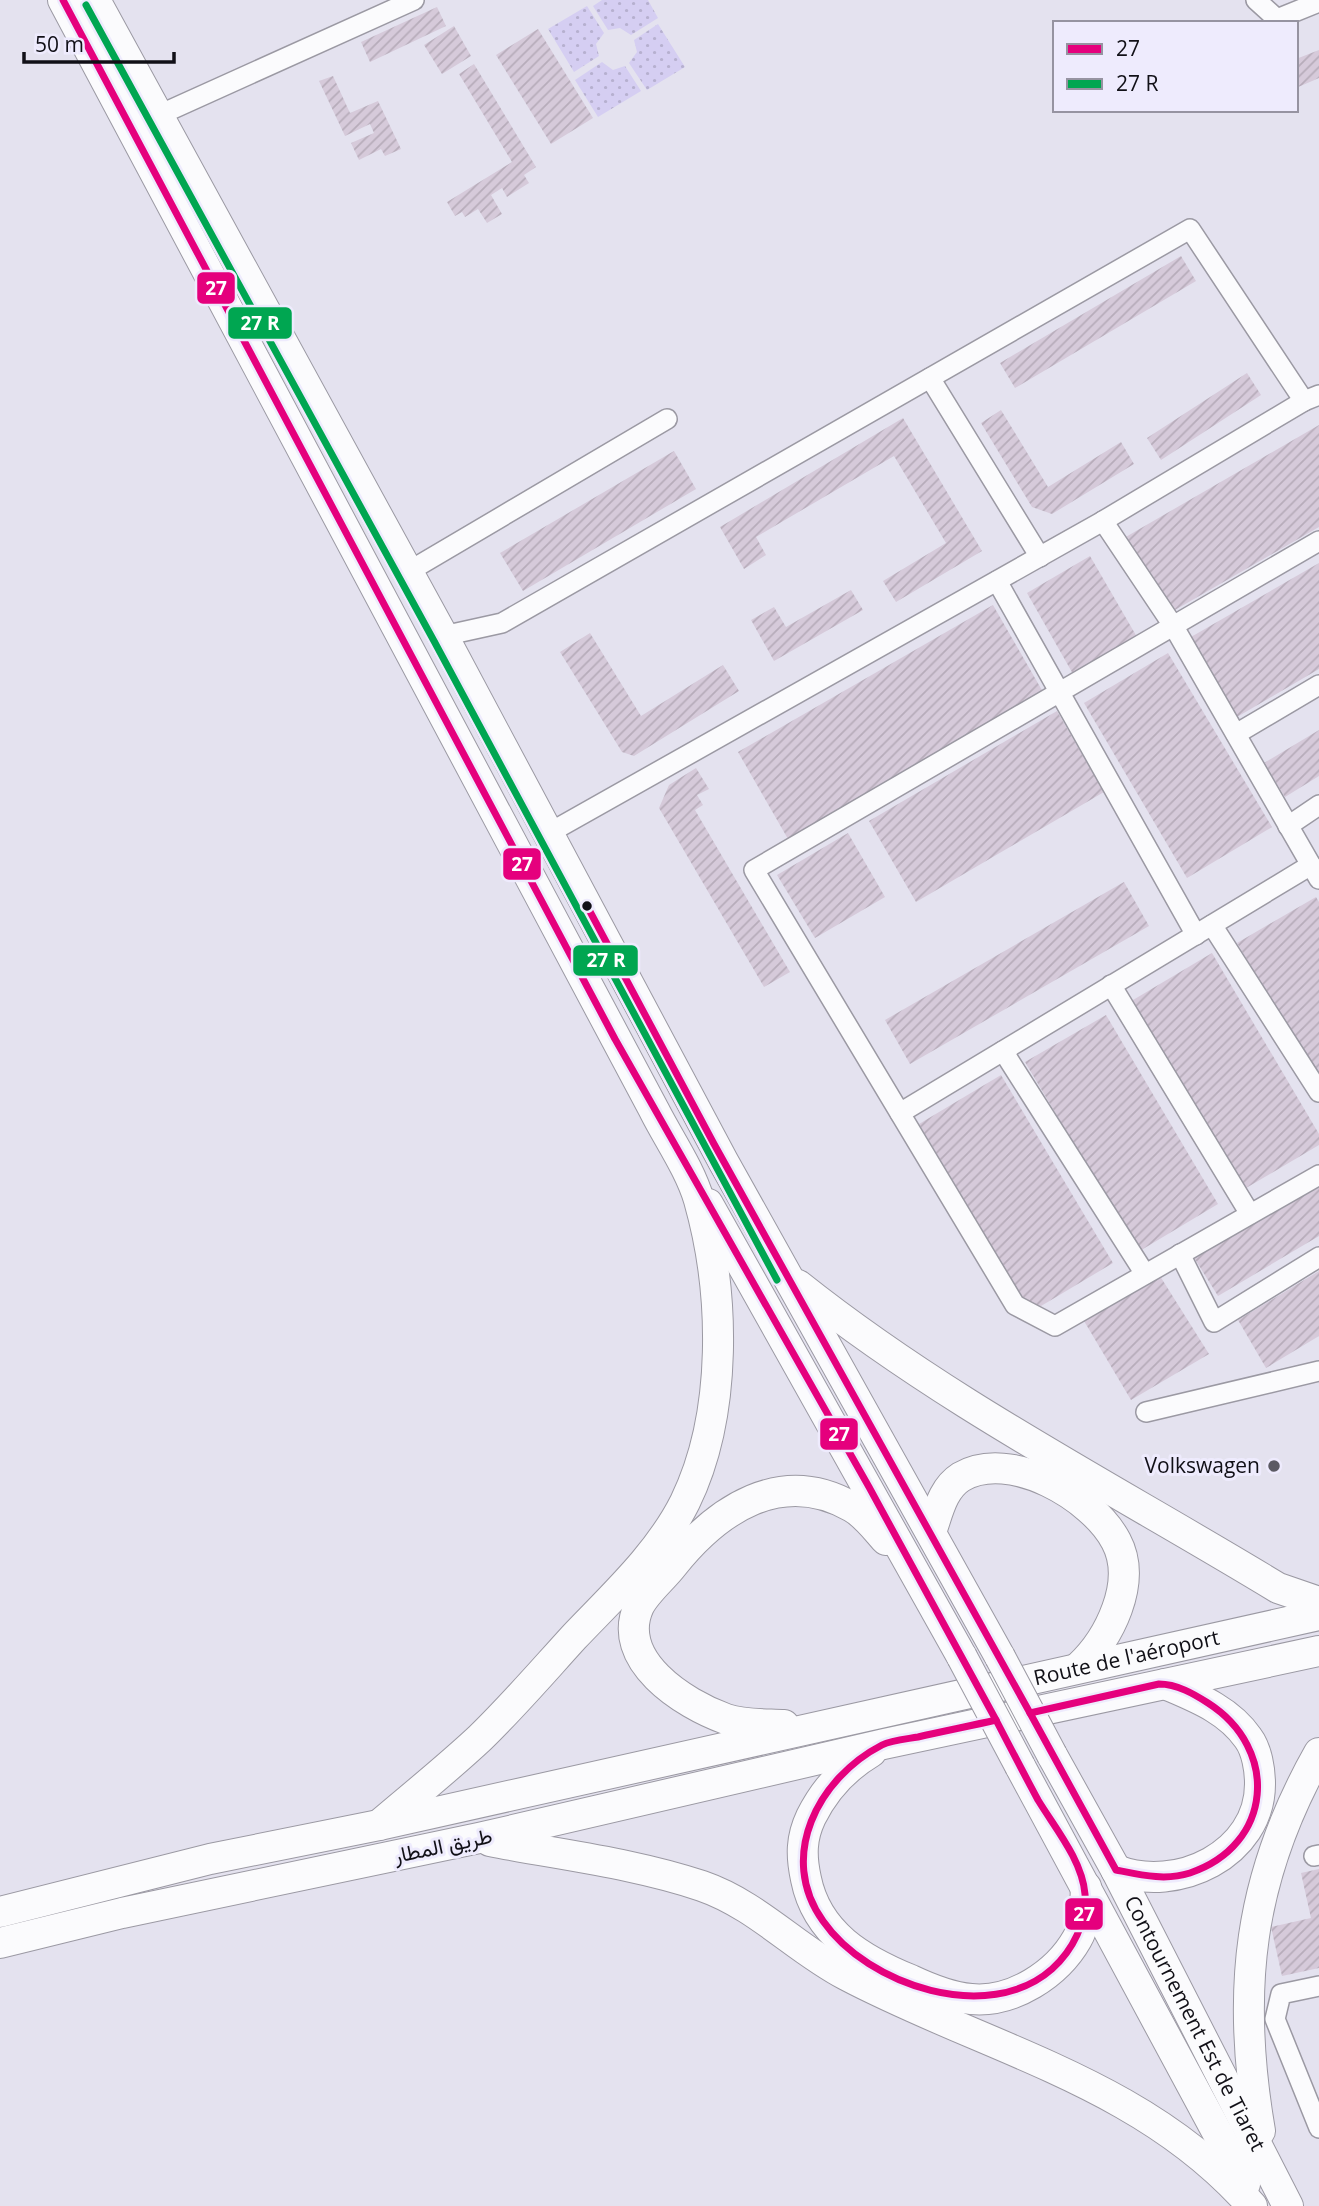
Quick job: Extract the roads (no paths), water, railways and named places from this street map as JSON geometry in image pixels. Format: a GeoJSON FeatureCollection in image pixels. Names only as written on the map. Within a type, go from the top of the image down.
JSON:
{"type":"FeatureCollection","features":[{"type":"Feature","properties":{"kind":"highway"},"geometry":{"type":"LineString","coordinates":[[63,0],[144,122],[698,1197],[709,1245],[715,1299],[718,1370],[712,1423],[685,1502],[659,1544],[479,1738],[367,1827],[361,1863]]}},
{"type":"Feature","properties":{"kind":"highway","name":"Contournement Est de Tiaret"},"geometry":{"type":"LineString","coordinates":[[95,0],[144,122],[443,636],[786,1275],[931,1532],[1116,1870],[1288,2206]]}},
{"type":"Feature","properties":{"kind":"highway","name":"Contournement Est de Tiaret"},"geometry":{"type":"LineString","coordinates":[[654,1110],[917,1574],[1254,2206]]}},
{"type":"Feature","properties":{"kind":"highway"},"geometry":{"type":"LineString","coordinates":[[786,1275],[905,1366],[975,1409],[1278,1588],[1319,1602]]}},
{"type":"Feature","properties":{"kind":"highway"},"geometry":{"type":"LineString","coordinates":[[931,1532],[945,1492],[960,1478],[981,1469],[1016,1470],[1035,1475],[1067,1493],[1101,1520],[1118,1543],[1124,1573],[1118,1604],[1104,1639],[1079,1667]]}},
{"type":"Feature","properties":{"kind":"highway"},"geometry":{"type":"LineString","coordinates":[[812,1728],[729,1720],[694,1705],[639,1656],[633,1630],[640,1605],[689,1545],[720,1517],[745,1500],[782,1492],[821,1494],[853,1507],[917,1574]]}},
{"type":"Feature","properties":{"kind":"highway","name":"Route de l'aéroport"},"geometry":{"type":"LineString","coordinates":[[812,1728],[1319,1615]]}},
{"type":"Feature","properties":{"kind":"highway"},"geometry":{"type":"LineString","coordinates":[[1224,1636],[1232,1669]]}},
{"type":"Feature","properties":{"kind":"highway","name":"Route de l'aéroport"},"geometry":{"type":"LineString","coordinates":[[884,1744],[1319,1651]]}},
{"type":"Feature","properties":{"kind":"highway"},"geometry":{"type":"LineString","coordinates":[[1116,1870],[1144,1879],[1185,1873],[1213,1863],[1236,1844],[1254,1821],[1260,1800],[1260,1771],[1250,1740],[1234,1722],[1210,1704],[1165,1684]]}},
{"type":"Feature","properties":{"kind":"highway","name":"طريق المطار"},"geometry":{"type":"LineString","coordinates":[[0,1912],[210,1859],[367,1827],[812,1728]]}},
{"type":"Feature","properties":{"kind":"highway"},"geometry":{"type":"LineString","coordinates":[[884,1744],[838,1776],[818,1803],[803,1833],[802,1861],[809,1898],[824,1925],[847,1946],[876,1966],[938,1992],[973,1999],[1007,1995],[1041,1979],[1078,1938],[1084,1919],[1086,1887]]}},
{"type":"Feature","properties":{"kind":"highway","name":"طريق المطار"},"geometry":{"type":"LineString","coordinates":[[0,1943],[122,1913],[480,1839],[884,1744]]}},
{"type":"Feature","properties":{"kind":"highway"},"geometry":{"type":"LineString","coordinates":[[1264,2159],[1249,2056],[1247,2004],[1250,1952],[1258,1902],[1280,1835],[1319,1753]]}},
{"type":"Feature","properties":{"kind":"highway"},"geometry":{"type":"LineString","coordinates":[[480,1839],[663,1875],[704,1887],[728,1898],[774,1924],[842,1973],[886,1996],[1087,2083],[1155,2120],[1199,2153],[1254,2206]]}},
{"type":"Feature","properties":{"kind":"street"},"geometry":{"type":"LineString","coordinates":[[144,122],[414,0]]}},
{"type":"Feature","properties":{"kind":"street"},"geometry":{"type":"LineString","coordinates":[[1256,0],[1277,19],[1319,2]]}},
{"type":"Feature","properties":{"kind":"street"},"geometry":{"type":"LineString","coordinates":[[443,636],[502,623],[1190,229],[1312,398],[1104,521],[549,832]]}},
{"type":"Feature","properties":{"kind":"street"},"geometry":{"type":"LineString","coordinates":[[930,378],[1040,557]]}},
{"type":"Feature","properties":{"kind":"street"},"geometry":{"type":"LineString","coordinates":[[406,573],[667,419]]}},
{"type":"Feature","properties":{"kind":"street"},"geometry":{"type":"LineString","coordinates":[[900,1112],[1204,930],[1315,872],[1174,627],[1104,521]]}},
{"type":"Feature","properties":{"kind":"street"},"geometry":{"type":"LineString","coordinates":[[1319,541],[754,870],[1015,1305],[1055,1326],[1319,1175]]}},
{"type":"Feature","properties":{"kind":"street"},"geometry":{"type":"LineString","coordinates":[[997,581],[1204,930],[1319,1092]]}},
{"type":"Feature","properties":{"kind":"street"},"geometry":{"type":"LineString","coordinates":[[1236,734],[1319,685]]}},
{"type":"Feature","properties":{"kind":"street"},"geometry":{"type":"LineString","coordinates":[[1288,826],[1319,806]]}},
{"type":"Feature","properties":{"kind":"street"},"geometry":{"type":"LineString","coordinates":[[1111,985],[1250,1214]]}},
{"type":"Feature","properties":{"kind":"street"},"geometry":{"type":"LineString","coordinates":[[1003,1051],[1144,1274]]}},
{"type":"Feature","properties":{"kind":"street"},"geometry":{"type":"LineString","coordinates":[[1180,1254],[1214,1322],[1319,1257]]}},
{"type":"Feature","properties":{"kind":"street"},"geometry":{"type":"LineString","coordinates":[[1146,1412],[1319,1371]]}},
{"type":"Feature","properties":{"kind":"street"},"geometry":{"type":"LineString","coordinates":[[1319,1986],[1281,1994],[1275,2019],[1319,2128]]}},
{"type":"Feature","properties":{"kind":"place","name":"Volkswagen"},"geometry":{"type":"Point","coordinates":[1274,1466]}}]}
